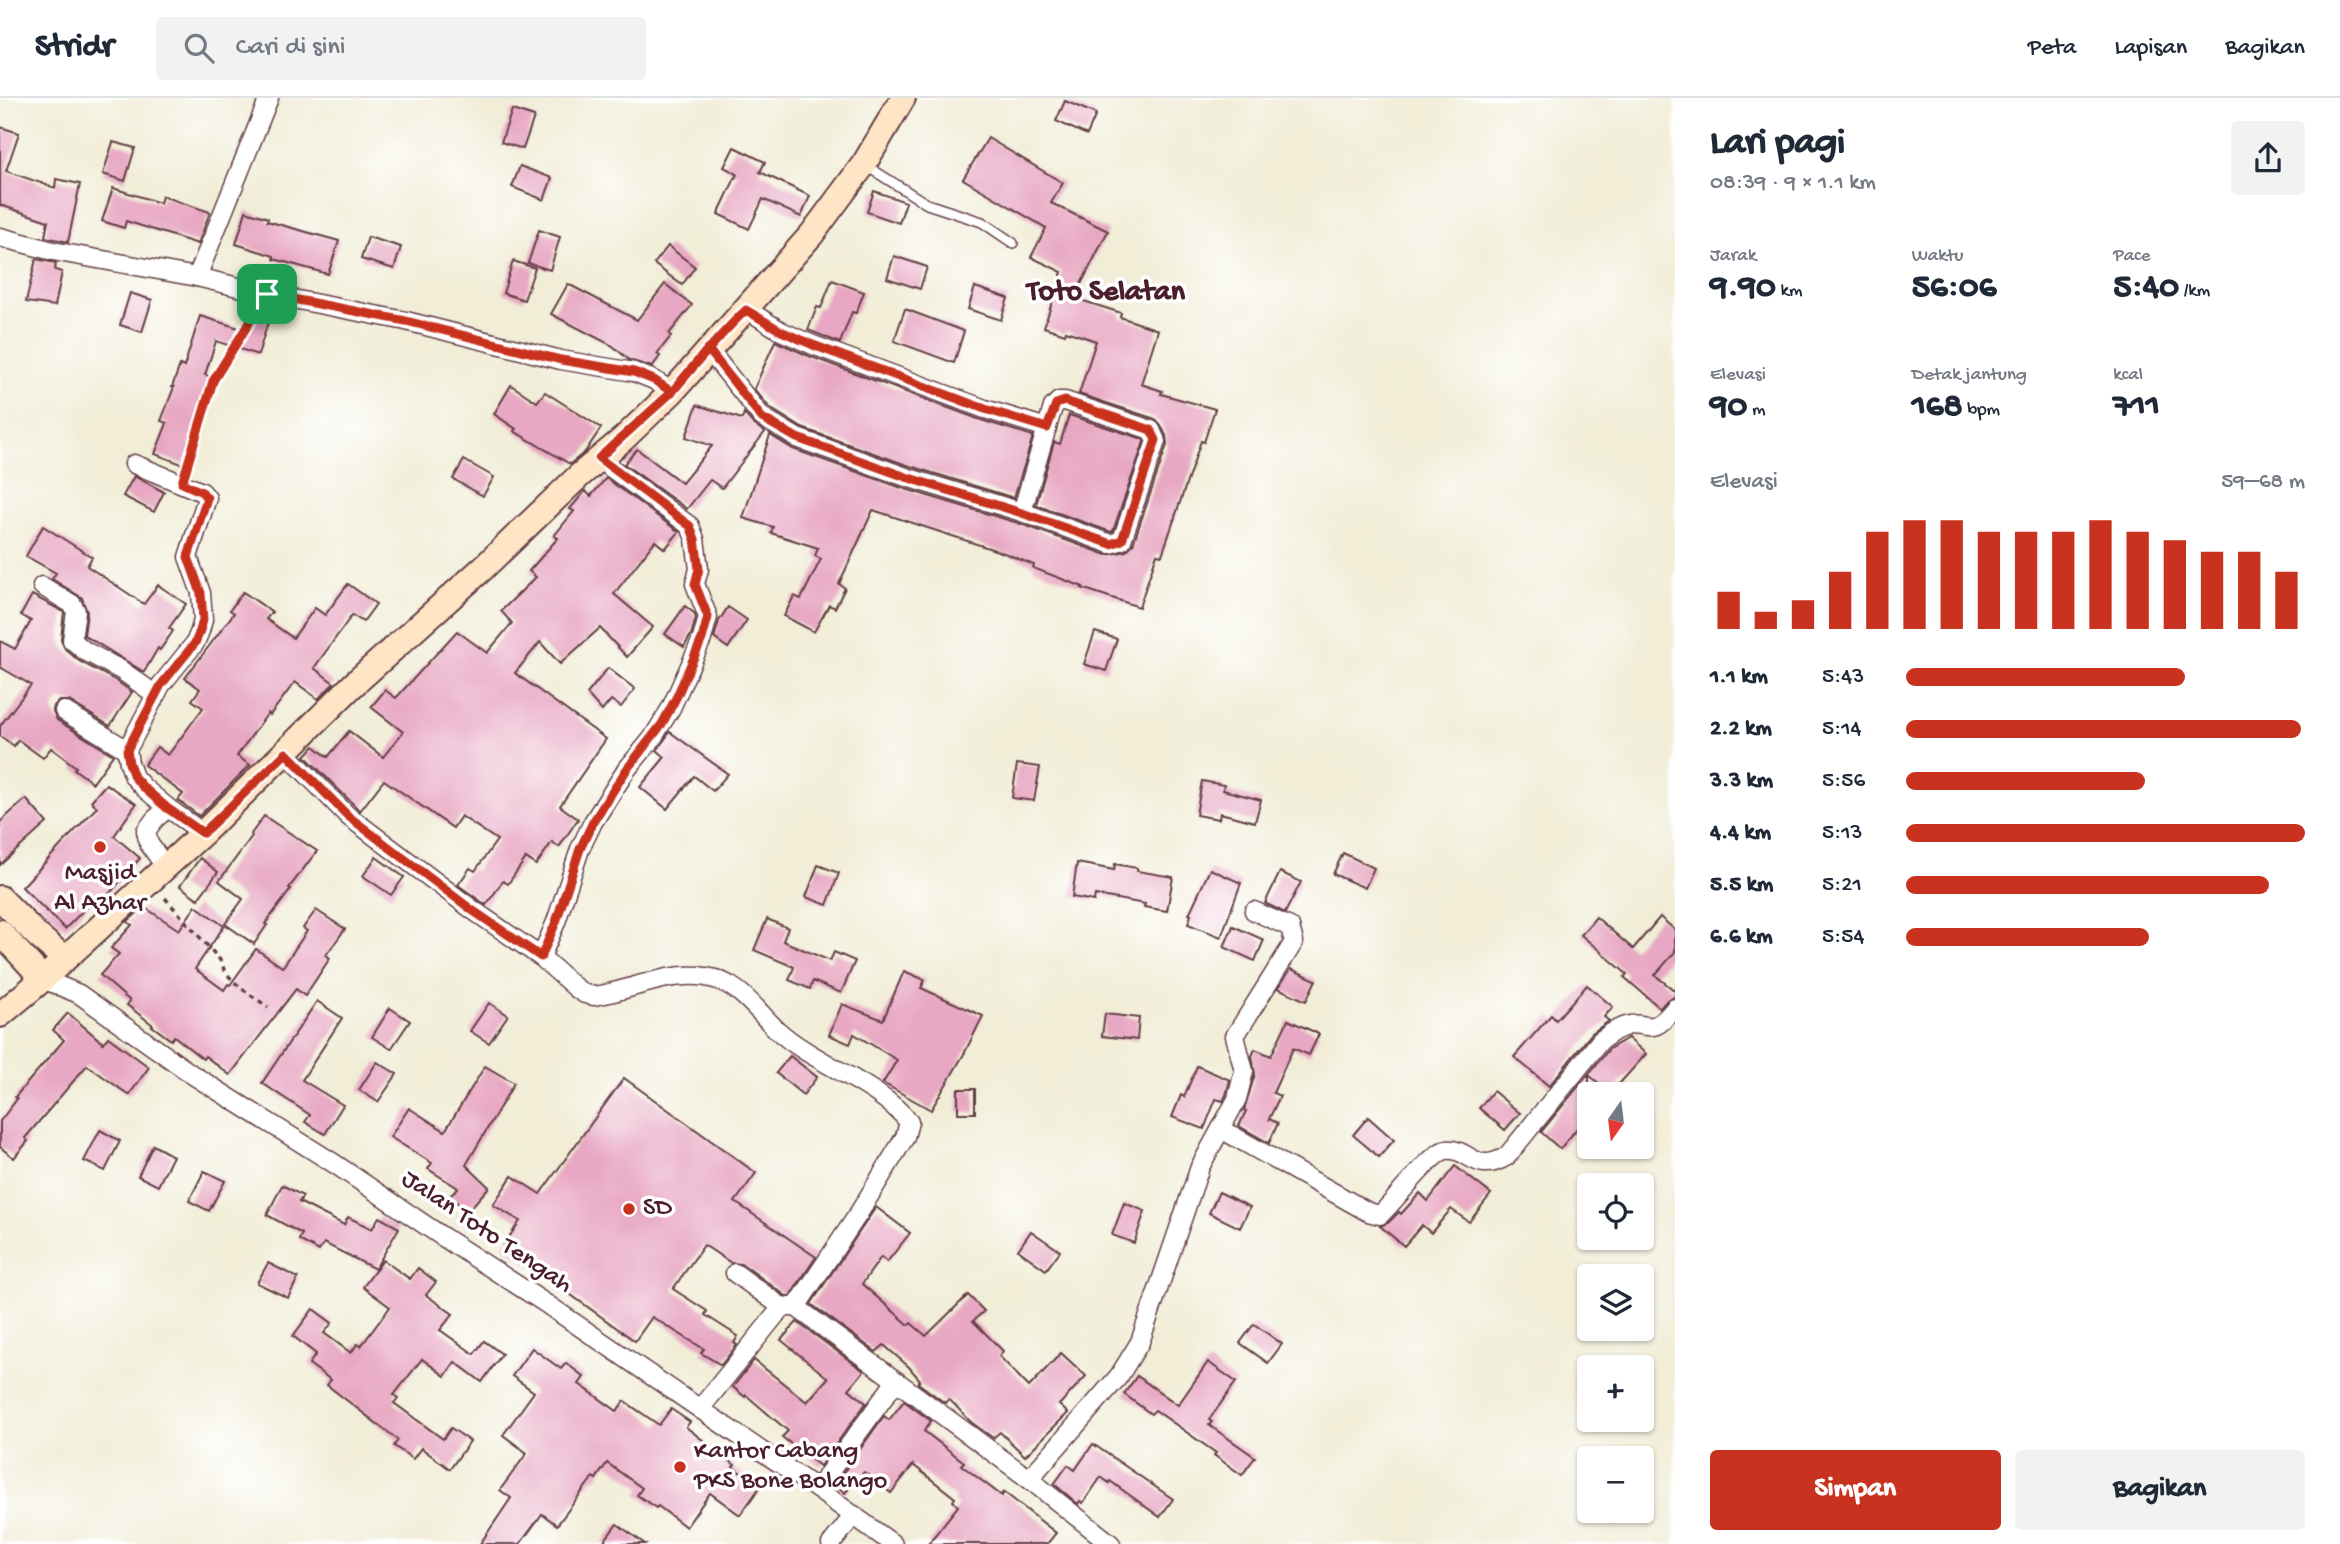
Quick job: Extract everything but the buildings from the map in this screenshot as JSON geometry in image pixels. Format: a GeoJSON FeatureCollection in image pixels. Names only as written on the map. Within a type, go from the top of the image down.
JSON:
{"type":"FeatureCollection","features":[{"type":"Feature","properties":{"kind":"main road"},"geometry":{"type":"LineString","coordinates":[[0,1015],[203,833],[354,684],[672,392],[812,234],[864,164],[903,98]]}},
{"type":"Feature","properties":{"kind":"main road"},"geometry":{"type":"LineString","coordinates":[[0,898],[64,958]]}},
{"type":"Feature","properties":{"kind":"main road"},"geometry":{"type":"LineString","coordinates":[[0,932],[43,979]]}},
{"type":"Feature","properties":{"kind":"street"},"geometry":{"type":"LineString","coordinates":[[197,277],[269,98]]}},
{"type":"Feature","properties":{"kind":"street"},"geometry":{"type":"LineString","coordinates":[[0,237],[53,251],[197,277],[267,294],[406,321],[561,360],[634,372],[654,380],[672,392]]}},
{"type":"Feature","properties":{"kind":"street"},"geometry":{"type":"LineString","coordinates":[[746,310],[781,331],[813,345],[985,409],[1047,428]]}},
{"type":"Feature","properties":{"kind":"street"},"geometry":{"type":"LineString","coordinates":[[708,349],[762,418],[797,438],[1111,544],[1122,540],[1156,440],[1151,430],[1065,401],[1056,404],[1022,513]]}},
{"type":"Feature","properties":{"kind":"street"},"geometry":{"type":"LineString","coordinates":[[541,957],[556,922],[580,849],[593,822],[671,708],[702,639],[708,617],[695,584],[699,569],[695,539],[690,526],[599,458]]}},
{"type":"Feature","properties":{"kind":"street"},"geometry":{"type":"LineString","coordinates":[[134,464],[202,492],[207,498],[188,557],[201,593],[203,620],[195,643],[177,663],[156,695],[127,750],[134,777],[167,808],[203,833]]}},
{"type":"Feature","properties":{"kind":"street"},"geometry":{"type":"LineString","coordinates":[[42,586],[72,604],[76,611],[72,640],[156,695]]}},
{"type":"Feature","properties":{"kind":"street"},"geometry":{"type":"LineString","coordinates":[[64,711],[127,750]]}},
{"type":"Feature","properties":{"kind":"street"},"geometry":{"type":"LineString","coordinates":[[286,753],[348,816],[472,910],[541,957],[585,994],[594,996],[681,975],[720,980],[748,999],[766,1020],[797,1046],[878,1096],[909,1122],[905,1138],[857,1216],[789,1307],[700,1409]]}},
{"type":"Feature","properties":{"kind":"street"},"geometry":{"type":"LineString","coordinates":[[157,873],[146,831],[167,808]]}},
{"type":"Feature","properties":{"kind":"street"},"geometry":{"type":"LineString","coordinates":[[1029,1479],[1112,1385],[1140,1342],[1200,1167],[1237,1099],[1244,1071],[1235,1036],[1294,942],[1290,927],[1254,911]]}},
{"type":"Feature","properties":{"kind":"street"},"geometry":{"type":"LineString","coordinates":[[64,958],[79,994]]}},
{"type":"Feature","properties":{"kind":"street","name":"Jalan Toto Tengah"},"geometry":{"type":"LineString","coordinates":[[43,979],[79,994],[193,1075],[383,1195],[817,1489],[893,1544]]}},
{"type":"Feature","properties":{"kind":"street"},"geometry":{"type":"LineString","coordinates":[[1221,1129],[1368,1212],[1380,1215],[1444,1150],[1485,1164],[1498,1162],[1507,1156],[1601,1040],[1628,1026],[1655,1027],[1662,1024],[1675,1008]]}},
{"type":"Feature","properties":{"kind":"street"},"geometry":{"type":"LineString","coordinates":[[735,1273],[896,1381],[1029,1479],[1111,1544]]}},
{"type":"Feature","properties":{"kind":"street"},"geometry":{"type":"LineString","coordinates":[[817,1489],[896,1381]]}},
{"type":"Feature","properties":{"kind":"street"},"geometry":{"type":"LineString","coordinates":[[831,1544],[854,1515]]}},
{"type":"Feature","properties":{"kind":"lane"},"geometry":{"type":"LineString","coordinates":[[864,164],[927,204],[982,222],[1013,243]]}},
{"type":"Feature","properties":{"kind":"path"},"geometry":{"type":"LineString","coordinates":[[182,483],[213,381],[267,294]]}},
{"type":"Feature","properties":{"kind":"path"},"geometry":{"type":"LineString","coordinates":[[157,873],[232,980],[268,1007]]}},
{"type":"Feature","properties":{"kind":"place","name":"Masjid Al Azhar"},"geometry":{"type":"Point","coordinates":[100,847]}},
{"type":"Feature","properties":{"kind":"place","name":"SD"},"geometry":{"type":"Point","coordinates":[629,1209]}},
{"type":"Feature","properties":{"kind":"place","name":"Kantor Cabang PKS Bone Bolango"},"geometry":{"type":"Point","coordinates":[680,1467]}},
{"type":"Feature","properties":{"kind":"district","name":"Toto Selatan"},"geometry":{"type":"Point","coordinates":[1106,293]}},
{"type":"Feature","properties":{"kind":"route"},"geometry":{"type":"LineString","coordinates":[[267,294],[213,381],[182,483],[202,492],[207,498],[188,557],[201,593],[203,620],[195,643],[161,685],[127,750],[134,777],[167,808],[203,833],[286,753],[348,816],[472,910],[541,957],[556,922],[580,849],[593,822],[671,708],[702,639],[708,617],[695,584],[699,569],[695,539],[690,526],[599,458],[672,392],[708,349],[762,418],[797,438],[1111,544],[1122,540],[1156,440],[1151,430],[1065,401],[1059,401],[1053,407],[1047,428],[985,409],[813,345],[781,331],[746,310],[708,349],[672,392],[654,380],[634,372],[561,360],[406,321],[267,294]]}}]}
